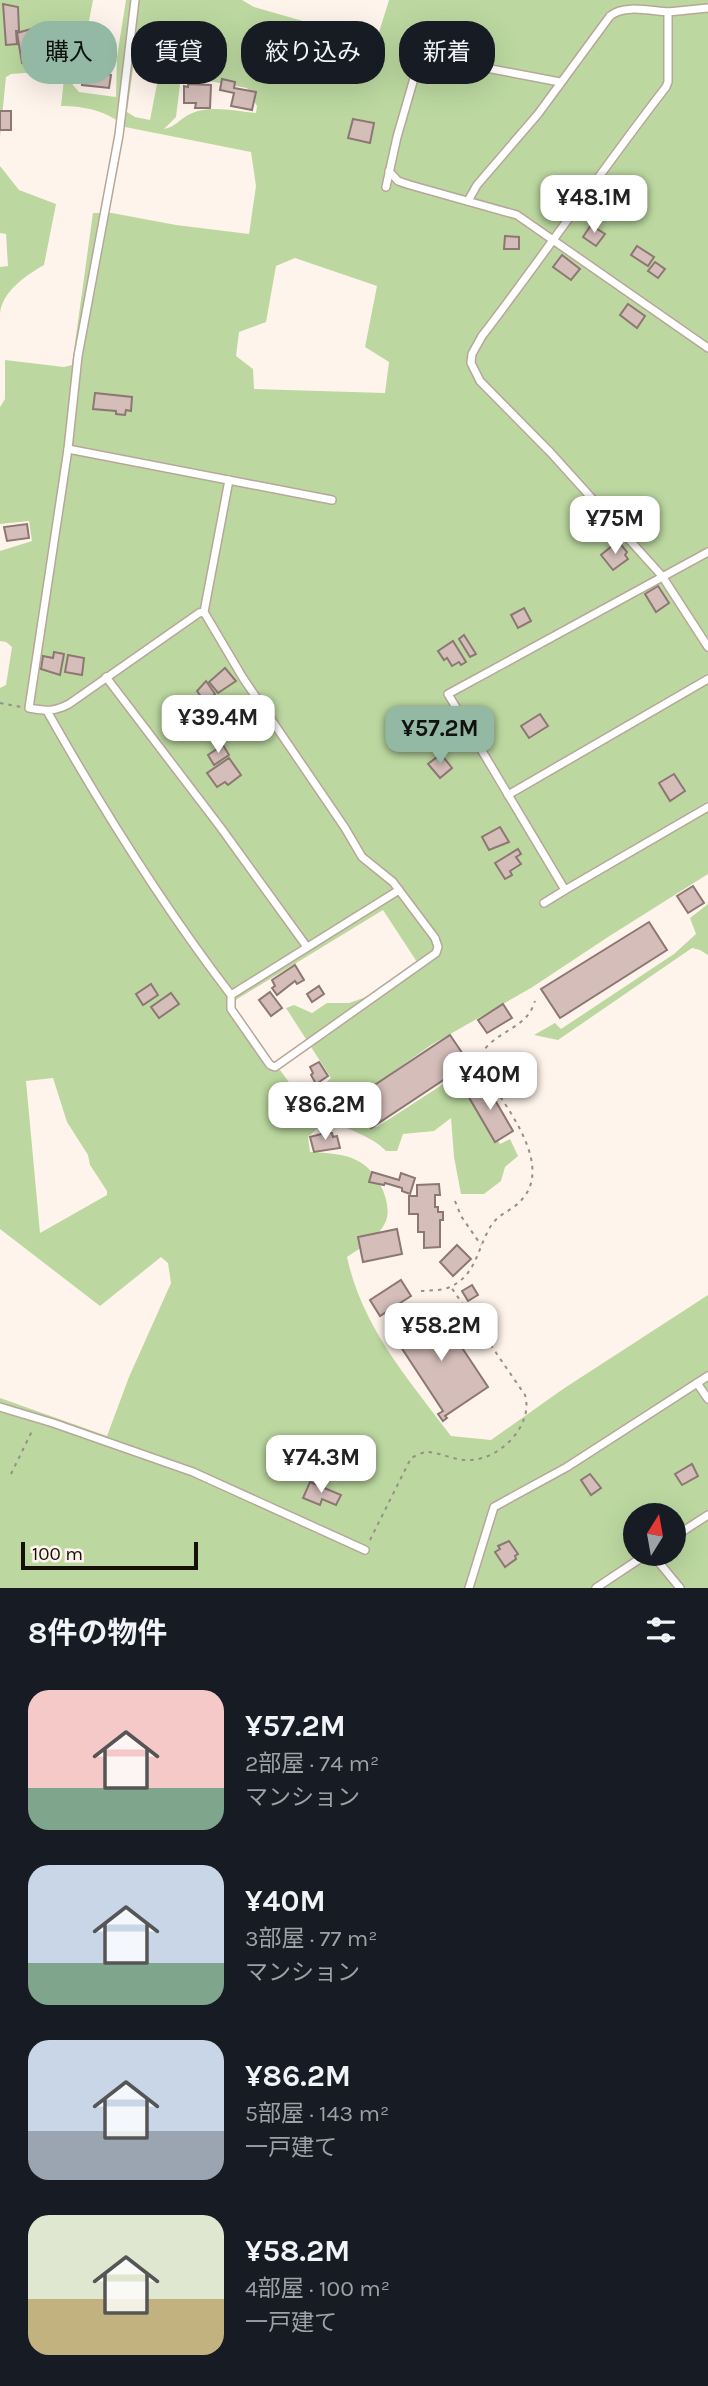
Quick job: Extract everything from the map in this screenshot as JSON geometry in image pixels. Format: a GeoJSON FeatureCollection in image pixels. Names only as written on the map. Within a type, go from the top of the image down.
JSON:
{"type":"FeatureCollection","features":[{"type":"Feature","properties":{"kind":"lane"},"geometry":{"type":"LineString","coordinates":[[135,0],[119,135],[84,321],[68,449],[29,708],[58,710],[69,704],[198,612],[204,612]]}},
{"type":"Feature","properties":{"kind":"lane"},"geometry":{"type":"LineString","coordinates":[[468,201],[477,185],[538,114],[616,11],[668,12],[708,8]]}},
{"type":"Feature","properties":{"kind":"lane"},"geometry":{"type":"LineString","coordinates":[[668,12],[666,87],[605,166],[472,354],[471,363],[474,373],[551,453],[662,576],[708,647]]}},
{"type":"Feature","properties":{"kind":"lane"},"geometry":{"type":"LineString","coordinates":[[386,187],[417,68],[428,57],[560,82]]}},
{"type":"Feature","properties":{"kind":"lane"},"geometry":{"type":"LineString","coordinates":[[389,171],[398,181],[517,215],[708,348]]}},
{"type":"Feature","properties":{"kind":"lane"},"geometry":{"type":"LineString","coordinates":[[68,449],[332,500]]}},
{"type":"Feature","properties":{"kind":"lane"},"geometry":{"type":"LineString","coordinates":[[47,711],[97,799],[150,883],[231,995],[231,1009],[270,1065],[275,1067],[436,953],[438,947],[435,938],[393,881],[362,857],[243,678],[204,612],[229,481]]}},
{"type":"Feature","properties":{"kind":"lane"},"geometry":{"type":"LineString","coordinates":[[565,890],[447,694],[708,552]]}},
{"type":"Feature","properties":{"kind":"lane"},"geometry":{"type":"LineString","coordinates":[[106,677],[307,947]]}},
{"type":"Feature","properties":{"kind":"lane"},"geometry":{"type":"LineString","coordinates":[[508,794],[708,679]]}},
{"type":"Feature","properties":{"kind":"lane"},"geometry":{"type":"LineString","coordinates":[[544,903],[708,807]]}},
{"type":"Feature","properties":{"kind":"lane"},"geometry":{"type":"LineString","coordinates":[[231,995],[400,890]]}},
{"type":"Feature","properties":{"kind":"lane"},"geometry":{"type":"LineString","coordinates":[[469,1588],[494,1507],[567,1467],[708,1376]]}},
{"type":"Feature","properties":{"kind":"lane"},"geometry":{"type":"LineString","coordinates":[[697,1383],[708,1399]]}},
{"type":"Feature","properties":{"kind":"lane"},"geometry":{"type":"LineString","coordinates":[[0,1407],[193,1472],[365,1550]]}},
{"type":"Feature","properties":{"kind":"lane"},"geometry":{"type":"LineString","coordinates":[[686,1529],[708,1515]]}},
{"type":"Feature","properties":{"kind":"lane"},"geometry":{"type":"LineString","coordinates":[[596,1588],[631,1566]]}},
{"type":"Feature","properties":{"kind":"lane"},"geometry":{"type":"LineString","coordinates":[[661,1566],[680,1588]]}},
{"type":"Feature","properties":{"kind":"path"},"geometry":{"type":"LineString","coordinates":[[0,703],[29,708]]}},
{"type":"Feature","properties":{"kind":"path"},"geometry":{"type":"LineString","coordinates":[[421,1291],[451,1287],[469,1272],[497,1216],[516,1206],[526,1195],[533,1179],[534,1163],[522,1134],[481,1068],[479,1059],[483,1049],[526,1018],[535,1001]]}},
{"type":"Feature","properties":{"kind":"path"},"geometry":{"type":"LineString","coordinates":[[455,1200],[461,1216],[482,1246]]}},
{"type":"Feature","properties":{"kind":"path"},"geometry":{"type":"LineString","coordinates":[[365,1550],[411,1458],[426,1452],[470,1461],[488,1455],[506,1443],[522,1427],[529,1407],[525,1395],[451,1287]]}},
{"type":"Feature","properties":{"kind":"path"},"geometry":{"type":"LineString","coordinates":[[11,1474],[38,1418]]}},
{"type":"Feature","properties":{"kind":"green space"},"geometry":{"type":"Polygon","coordinates":[[[0,0],[93,0],[89,21],[21,21],[21,73],[6,77],[0,137],[0,0]]]}},
{"type":"Feature","properties":{"kind":"green space"},"geometry":{"type":"Polygon","coordinates":[[[126,0],[242,0],[254,7],[303,21],[241,21],[241,84],[385,84],[385,21],[382,21],[389,0],[708,0],[708,874],[531,988],[431,1045],[349,1103],[367,1126],[377,1127],[465,1070],[470,1080],[467,1087],[500,1144],[510,1139],[518,1156],[505,1167],[501,1181],[484,1194],[461,1194],[454,1157],[451,1118],[434,1131],[403,1134],[397,1151],[386,1151],[366,1137],[327,1119],[308,1137],[310,1152],[341,1155],[358,1161],[371,1172],[382,1189],[388,1208],[384,1225],[372,1239],[347,1257],[354,1282],[375,1330],[451,1436],[491,1440],[563,1389],[708,1295],[708,1588],[0,1588],[0,1398],[107,1436],[129,1377],[171,1283],[168,1263],[161,1257],[100,1306],[0,1229],[0,688],[6,685],[12,647],[0,641],[0,551],[32,541],[29,521],[0,524],[0,407],[5,399],[5,360],[64,367],[72,365],[93,213],[112,213],[176,225],[249,234],[256,186],[251,152],[125,127],[95,110],[61,106],[63,84],[73,84],[79,92],[116,97],[117,57],[126,0]],[[295,258],[276,266],[266,322],[239,332],[236,356],[253,369],[254,389],[385,393],[389,362],[365,347],[377,286],[295,258]],[[383,910],[234,1001],[232,1017],[266,1067],[274,1072],[280,1070],[315,1118],[334,1105],[322,1086],[331,1078],[286,1008],[294,1005],[312,1013],[327,1003],[349,1003],[369,996],[417,962],[383,910]],[[53,1078],[26,1081],[40,1233],[107,1195],[107,1191],[67,1122],[53,1078]]]}},
{"type":"Feature","properties":{"kind":"green space"},"geometry":{"type":"Polygon","coordinates":[[[0,166],[19,190],[56,204],[44,265],[10,291],[0,313],[0,267],[8,266],[6,234],[0,233],[0,166]]]}},
{"type":"Feature","properties":{"kind":"green space"},"geometry":{"type":"Polygon","coordinates":[[[708,904],[708,955],[692,948],[558,1040],[534,1035],[555,1023],[561,1029],[674,954],[696,934],[690,918],[708,904]]]}},
{"type":"Feature","properties":{"kind":"building"},"geometry":{"type":"Polygon","coordinates":[[[3,4],[18,7],[17,44],[6,45],[3,4]]]}},
{"type":"Feature","properties":{"kind":"building"},"geometry":{"type":"Polygon","coordinates":[[[21,32],[21,57],[17,33],[21,32]]]}},
{"type":"Feature","properties":{"kind":"building"},"geometry":{"type":"Polygon","coordinates":[[[227,80],[235,82],[234,88],[256,92],[252,110],[231,106],[234,93],[220,90],[221,84],[227,84],[227,80]]]}},
{"type":"Feature","properties":{"kind":"building"},"geometry":{"type":"Polygon","coordinates":[[[82,84],[110,84],[109,88],[82,84]]]}},
{"type":"Feature","properties":{"kind":"building"},"geometry":{"type":"Polygon","coordinates":[[[188,84],[211,85],[210,108],[195,108],[196,103],[184,103],[184,86],[188,87],[188,84]]]}},
{"type":"Feature","properties":{"kind":"building"},"geometry":{"type":"Polygon","coordinates":[[[0,111],[11,111],[11,130],[0,130],[0,111]]]}},
{"type":"Feature","properties":{"kind":"building"},"geometry":{"type":"Polygon","coordinates":[[[353,119],[374,123],[370,143],[348,138],[353,119]]]}},
{"type":"Feature","properties":{"kind":"building"},"geometry":{"type":"Polygon","coordinates":[[[591,225],[605,234],[596,246],[583,237],[591,225]]]}},
{"type":"Feature","properties":{"kind":"building"},"geometry":{"type":"Polygon","coordinates":[[[505,236],[519,237],[519,249],[504,249],[505,236]]]}},
{"type":"Feature","properties":{"kind":"building"},"geometry":{"type":"Polygon","coordinates":[[[637,246],[654,257],[648,266],[631,255],[637,246]]]}},
{"type":"Feature","properties":{"kind":"building"},"geometry":{"type":"Polygon","coordinates":[[[562,255],[580,269],[571,280],[553,267],[562,255]]]}},
{"type":"Feature","properties":{"kind":"building"},"geometry":{"type":"Polygon","coordinates":[[[655,262],[665,269],[658,278],[648,271],[655,262]]]}},
{"type":"Feature","properties":{"kind":"building"},"geometry":{"type":"Polygon","coordinates":[[[628,304],[645,316],[637,328],[620,315],[628,304]]]}},
{"type":"Feature","properties":{"kind":"building"},"geometry":{"type":"Polygon","coordinates":[[[95,393],[132,397],[131,411],[126,410],[125,415],[116,414],[116,411],[93,409],[95,393]]]}},
{"type":"Feature","properties":{"kind":"building"},"geometry":{"type":"Polygon","coordinates":[[[27,524],[29,538],[7,541],[4,527],[27,524]]]}},
{"type":"Feature","properties":{"kind":"building"},"geometry":{"type":"Polygon","coordinates":[[[618,541],[627,552],[625,555],[628,559],[613,570],[601,555],[618,541]]]}},
{"type":"Feature","properties":{"kind":"building"},"geometry":{"type":"Polygon","coordinates":[[[658,586],[669,603],[656,612],[645,594],[658,586]]]}},
{"type":"Feature","properties":{"kind":"building"},"geometry":{"type":"Polygon","coordinates":[[[524,608],[531,621],[518,628],[511,615],[524,608]]]}},
{"type":"Feature","properties":{"kind":"building"},"geometry":{"type":"Polygon","coordinates":[[[464,635],[476,654],[470,657],[459,639],[464,635]]]}},
{"type":"Feature","properties":{"kind":"building"},"geometry":{"type":"Polygon","coordinates":[[[453,641],[466,662],[461,665],[459,662],[452,666],[438,651],[453,641]]]}},
{"type":"Feature","properties":{"kind":"building"},"geometry":{"type":"Polygon","coordinates":[[[54,652],[64,654],[60,675],[41,669],[43,656],[53,658],[54,652]]]}},
{"type":"Feature","properties":{"kind":"building"},"geometry":{"type":"Polygon","coordinates":[[[68,655],[84,658],[82,675],[65,672],[68,655]]]}},
{"type":"Feature","properties":{"kind":"building"},"geometry":{"type":"Polygon","coordinates":[[[225,668],[236,681],[218,693],[209,682],[225,668]]]}},
{"type":"Feature","properties":{"kind":"building"},"geometry":{"type":"Polygon","coordinates":[[[206,681],[215,694],[205,702],[197,691],[206,681]]]}},
{"type":"Feature","properties":{"kind":"building"},"geometry":{"type":"Polygon","coordinates":[[[540,714],[548,726],[529,738],[521,726],[540,714]]]}},
{"type":"Feature","properties":{"kind":"building"},"geometry":{"type":"Polygon","coordinates":[[[223,745],[229,755],[214,765],[208,755],[223,745]]]}},
{"type":"Feature","properties":{"kind":"building"},"geometry":{"type":"Polygon","coordinates":[[[441,754],[452,768],[440,778],[428,764],[441,754]]]}},
{"type":"Feature","properties":{"kind":"building"},"geometry":{"type":"Polygon","coordinates":[[[229,758],[241,775],[228,785],[225,782],[217,787],[207,773],[229,758]]]}},
{"type":"Feature","properties":{"kind":"building"},"geometry":{"type":"Polygon","coordinates":[[[674,774],[685,791],[670,801],[659,783],[674,774]]]}},
{"type":"Feature","properties":{"kind":"building"},"geometry":{"type":"Polygon","coordinates":[[[500,827],[509,842],[489,850],[482,837],[500,827]]]}},
{"type":"Feature","properties":{"kind":"building"},"geometry":{"type":"Polygon","coordinates":[[[518,849],[521,854],[516,857],[521,864],[510,871],[512,875],[505,879],[495,863],[518,849]]]}},
{"type":"Feature","properties":{"kind":"building"},"geometry":{"type":"Polygon","coordinates":[[[693,886],[704,903],[688,913],[677,896],[693,886]]]}},
{"type":"Feature","properties":{"kind":"building"},"geometry":{"type":"Polygon","coordinates":[[[649,922],[667,950],[560,1018],[541,989],[649,922]]]}},
{"type":"Feature","properties":{"kind":"building"},"geometry":{"type":"Polygon","coordinates":[[[295,965],[304,980],[297,984],[295,981],[277,995],[272,988],[275,986],[272,980],[295,965]]]}},
{"type":"Feature","properties":{"kind":"building"},"geometry":{"type":"Polygon","coordinates":[[[151,984],[158,995],[143,1005],[136,994],[151,984]]]}},
{"type":"Feature","properties":{"kind":"building"},"geometry":{"type":"Polygon","coordinates":[[[319,986],[324,994],[312,1002],[307,994],[319,986]]]}},
{"type":"Feature","properties":{"kind":"building"},"geometry":{"type":"Polygon","coordinates":[[[270,992],[282,1008],[271,1016],[259,1000],[270,992]]]}},
{"type":"Feature","properties":{"kind":"building"},"geometry":{"type":"Polygon","coordinates":[[[171,993],[179,1004],[159,1018],[151,1007],[171,993]]]}},
{"type":"Feature","properties":{"kind":"building"},"geometry":{"type":"Polygon","coordinates":[[[503,1004],[512,1018],[487,1033],[478,1020],[503,1004]]]}},
{"type":"Feature","properties":{"kind":"building"},"geometry":{"type":"Polygon","coordinates":[[[450,1035],[469,1063],[371,1128],[352,1100],[450,1035]]]}},
{"type":"Feature","properties":{"kind":"building"},"geometry":{"type":"Polygon","coordinates":[[[319,1062],[328,1076],[316,1084],[310,1067],[319,1062]]]}},
{"type":"Feature","properties":{"kind":"building"},"geometry":{"type":"Polygon","coordinates":[[[485,1083],[513,1131],[495,1142],[467,1094],[485,1083]]]}},
{"type":"Feature","properties":{"kind":"building"},"geometry":{"type":"Polygon","coordinates":[[[325,1133],[337,1136],[340,1148],[314,1152],[310,1137],[325,1133]]]}},
{"type":"Feature","properties":{"kind":"building"},"geometry":{"type":"Polygon","coordinates":[[[372,1172],[399,1180],[401,1173],[415,1178],[410,1194],[402,1191],[402,1188],[385,1183],[369,1182],[372,1172]]]}},
{"type":"Feature","properties":{"kind":"building"},"geometry":{"type":"Polygon","coordinates":[[[439,1184],[440,1195],[435,1195],[435,1207],[438,1207],[438,1212],[443,1212],[443,1220],[440,1220],[440,1247],[424,1248],[424,1232],[418,1232],[418,1214],[409,1214],[409,1196],[417,1196],[417,1185],[439,1184]]]}},
{"type":"Feature","properties":{"kind":"building"},"geometry":{"type":"Polygon","coordinates":[[[397,1229],[402,1254],[363,1262],[358,1237],[397,1229]]]}},
{"type":"Feature","properties":{"kind":"building"},"geometry":{"type":"Polygon","coordinates":[[[457,1245],[471,1259],[453,1276],[440,1262],[457,1245]]]}},
{"type":"Feature","properties":{"kind":"building"},"geometry":{"type":"Polygon","coordinates":[[[401,1280],[411,1296],[380,1316],[370,1300],[401,1280]]]}},
{"type":"Feature","properties":{"kind":"building"},"geometry":{"type":"Polygon","coordinates":[[[472,1285],[478,1295],[468,1301],[462,1291],[472,1285]]]}},
{"type":"Feature","properties":{"kind":"building"},"geometry":{"type":"Polygon","coordinates":[[[437,1310],[488,1387],[445,1416],[447,1418],[443,1421],[438,1414],[443,1411],[395,1338],[437,1310]]]}},
{"type":"Feature","properties":{"kind":"building"},"geometry":{"type":"Polygon","coordinates":[[[692,1464],[698,1476],[682,1485],[675,1474],[692,1464]]]}},
{"type":"Feature","properties":{"kind":"building"},"geometry":{"type":"Polygon","coordinates":[[[590,1474],[601,1488],[591,1495],[581,1480],[590,1474]]]}},
{"type":"Feature","properties":{"kind":"building"},"geometry":{"type":"Polygon","coordinates":[[[310,1482],[341,1495],[336,1505],[322,1499],[320,1505],[303,1498],[310,1482]]]}},
{"type":"Feature","properties":{"kind":"building"},"geometry":{"type":"Polygon","coordinates":[[[509,1541],[518,1554],[516,1559],[505,1567],[495,1552],[500,1549],[498,1546],[509,1541]]]}}]}
